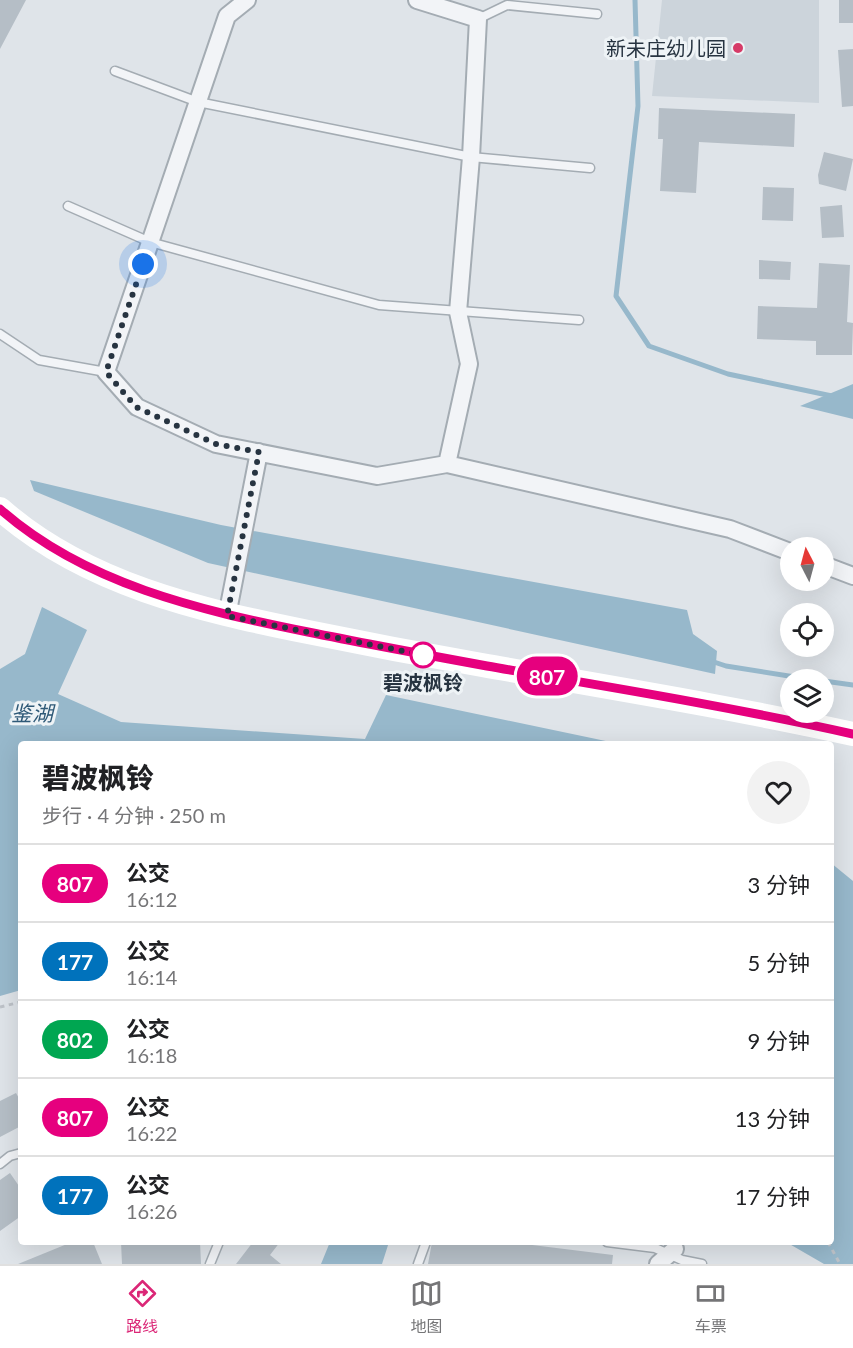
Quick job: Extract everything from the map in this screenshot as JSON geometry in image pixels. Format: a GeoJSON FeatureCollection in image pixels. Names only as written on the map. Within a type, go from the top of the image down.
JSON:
{"type":"FeatureCollection","features":[{"type":"Feature","properties":{"kind":"street"},"geometry":{"type":"LineString","coordinates":[[247,0],[227,16],[106,372],[136,407],[216,444],[377,476],[447,464],[730,530],[780,548]]}},
{"type":"Feature","properties":{"kind":"street"},"geometry":{"type":"LineString","coordinates":[[417,0],[478,19],[471,157],[458,312],[470,364],[447,464]]}},
{"type":"Feature","properties":{"kind":"street"},"geometry":{"type":"LineString","coordinates":[[227,616],[259,452]]}},
{"type":"Feature","properties":{"kind":"street"},"geometry":{"type":"LineString","coordinates":[[0,508],[68,558],[132,586],[227,616],[399,650],[764,714],[853,734]]}},
{"type":"Feature","properties":{"kind":"street"},"geometry":{"type":"LineString","coordinates":[[834,569],[853,576]]}},
{"type":"Feature","properties":{"kind":"lane"},"geometry":{"type":"LineString","coordinates":[[478,19],[507,5],[597,14]]}},
{"type":"Feature","properties":{"kind":"lane"},"geometry":{"type":"LineString","coordinates":[[116,70],[198,102],[471,157],[590,168]]}},
{"type":"Feature","properties":{"kind":"lane"},"geometry":{"type":"LineString","coordinates":[[68,206],[150,242],[379,305],[579,320]]}},
{"type":"Feature","properties":{"kind":"lane"},"geometry":{"type":"LineString","coordinates":[[0,334],[39,360],[106,372]]}},
{"type":"Feature","properties":{"kind":"lane"},"geometry":{"type":"LineString","coordinates":[[0,1164],[10,1156],[18,1154]]}},
{"type":"Feature","properties":{"kind":"lane"},"geometry":{"type":"LineString","coordinates":[[210,1264],[218,1245]]}},
{"type":"Feature","properties":{"kind":"lane"},"geometry":{"type":"LineString","coordinates":[[418,1264],[425,1245]]}},
{"type":"Feature","properties":{"kind":"lane"},"geometry":{"type":"LineString","coordinates":[[631,1245],[655,1248],[667,1256],[702,1264]]}},
{"type":"Feature","properties":{"kind":"path"},"geometry":{"type":"LineString","coordinates":[[0,1007],[18,1003]]}},
{"type":"Feature","properties":{"kind":"path"},"geometry":{"type":"LineString","coordinates":[[830,1245],[840,1264]]}},
{"type":"Feature","properties":{"kind":"shaded area","name":"新未庄幼儿园"},"geometry":{"type":"Polygon","coordinates":[[[662,0],[819,0],[819,103],[652,96],[662,0]]]}},
{"type":"Feature","properties":{"kind":"water"},"geometry":{"type":"Polygon","coordinates":[[[853,384],[853,419],[800,406],[853,384]]]}},
{"type":"Feature","properties":{"kind":"water"},"geometry":{"type":"Polygon","coordinates":[[[30,480],[221,525],[687,610],[693,634],[717,651],[715,674],[208,563],[34,491],[30,480]]]}},
{"type":"Feature","properties":{"kind":"water","name":"鉴湖"},"geometry":{"type":"Polygon","coordinates":[[[42,607],[87,630],[58,694],[121,722],[365,739],[386,695],[606,741],[18,741],[18,991],[0,996],[0,669],[25,654],[42,607]]]}},
{"type":"Feature","properties":{"kind":"water"},"geometry":{"type":"Polygon","coordinates":[[[834,865],[853,881],[853,1264],[824,1264],[791,1245],[834,1245],[834,865]]]}},
{"type":"Feature","properties":{"kind":"water"},"geometry":{"type":"Polygon","coordinates":[[[329,1245],[388,1245],[382,1264],[321,1264],[329,1245]]]}},
{"type":"Feature","properties":{"kind":"building"},"geometry":{"type":"Polygon","coordinates":[[[0,0],[26,0],[0,49],[0,0]]]}},
{"type":"Feature","properties":{"kind":"building"},"geometry":{"type":"Polygon","coordinates":[[[839,0],[853,0],[853,23],[839,23],[839,0]]]}},
{"type":"Feature","properties":{"kind":"building"},"geometry":{"type":"Polygon","coordinates":[[[853,49],[853,106],[842,107],[838,50],[853,49]]]}},
{"type":"Feature","properties":{"kind":"building"},"geometry":{"type":"Polygon","coordinates":[[[659,108],[795,114],[794,147],[699,142],[696,193],[660,191],[663,139],[658,139],[659,108]]]}},
{"type":"Feature","properties":{"kind":"building"},"geometry":{"type":"Polygon","coordinates":[[[824,152],[853,159],[846,191],[819,184],[818,175],[824,152]]]}},
{"type":"Feature","properties":{"kind":"building"},"geometry":{"type":"Polygon","coordinates":[[[763,187],[794,188],[793,221],[762,220],[763,187]]]}},
{"type":"Feature","properties":{"kind":"building"},"geometry":{"type":"Polygon","coordinates":[[[842,205],[844,237],[822,238],[820,207],[842,205]]]}},
{"type":"Feature","properties":{"kind":"building"},"geometry":{"type":"Polygon","coordinates":[[[759,260],[791,262],[790,280],[759,279],[759,260]]]}},
{"type":"Feature","properties":{"kind":"building"},"geometry":{"type":"Polygon","coordinates":[[[819,263],[850,265],[847,322],[853,323],[852,355],[816,355],[816,341],[757,339],[758,306],[817,308],[819,263]]]}},
{"type":"Feature","properties":{"kind":"building"},"geometry":{"type":"Polygon","coordinates":[[[16,1093],[18,1097],[18,1128],[0,1137],[0,1101],[16,1093]]]}},
{"type":"Feature","properties":{"kind":"building"},"geometry":{"type":"Polygon","coordinates":[[[10,1173],[18,1185],[18,1218],[0,1231],[0,1180],[10,1173]]]}},
{"type":"Feature","properties":{"kind":"building"},"geometry":{"type":"Polygon","coordinates":[[[65,1245],[94,1245],[102,1264],[18,1264],[65,1245]]]}},
{"type":"Feature","properties":{"kind":"building"},"geometry":{"type":"Polygon","coordinates":[[[121,1245],[200,1245],[201,1264],[122,1264],[121,1245]]]}},
{"type":"Feature","properties":{"kind":"building"},"geometry":{"type":"Polygon","coordinates":[[[251,1245],[278,1245],[270,1255],[281,1264],[236,1264],[251,1245]]]}},
{"type":"Feature","properties":{"kind":"building"},"geometry":{"type":"Polygon","coordinates":[[[431,1245],[532,1245],[613,1255],[612,1264],[428,1264],[431,1245]]]}},
{"type":"Feature","properties":{"kind":"waterway"},"geometry":{"type":"LineString","coordinates":[[635,0],[638,106],[616,296],[649,346],[728,374],[832,396]]}},
{"type":"Feature","properties":{"kind":"waterway"},"geometry":{"type":"LineString","coordinates":[[711,661],[726,666],[780,675]]}},
{"type":"Feature","properties":{"kind":"waterway"},"geometry":{"type":"LineString","coordinates":[[834,682],[853,685]]}},
{"type":"Feature","properties":{"kind":"bus line","name":"807"},"geometry":{"type":"LineString","coordinates":[[0,509],[68,558],[132,586],[227,616],[399,650],[764,714],[853,734]]}},
{"type":"Feature","properties":{"kind":"place","name":"新未庄幼儿园"},"geometry":{"type":"Point","coordinates":[738,48]}},
{"type":"Feature","properties":{"kind":"place","name":"碧波枫铃"},"geometry":{"type":"Point","coordinates":[423,655]}},
{"type":"Feature","properties":{"kind":"route"},"geometry":{"type":"LineString","coordinates":[[143,264],[106,372],[136,407],[216,444],[259,452],[227,616],[423,655]]}}]}
